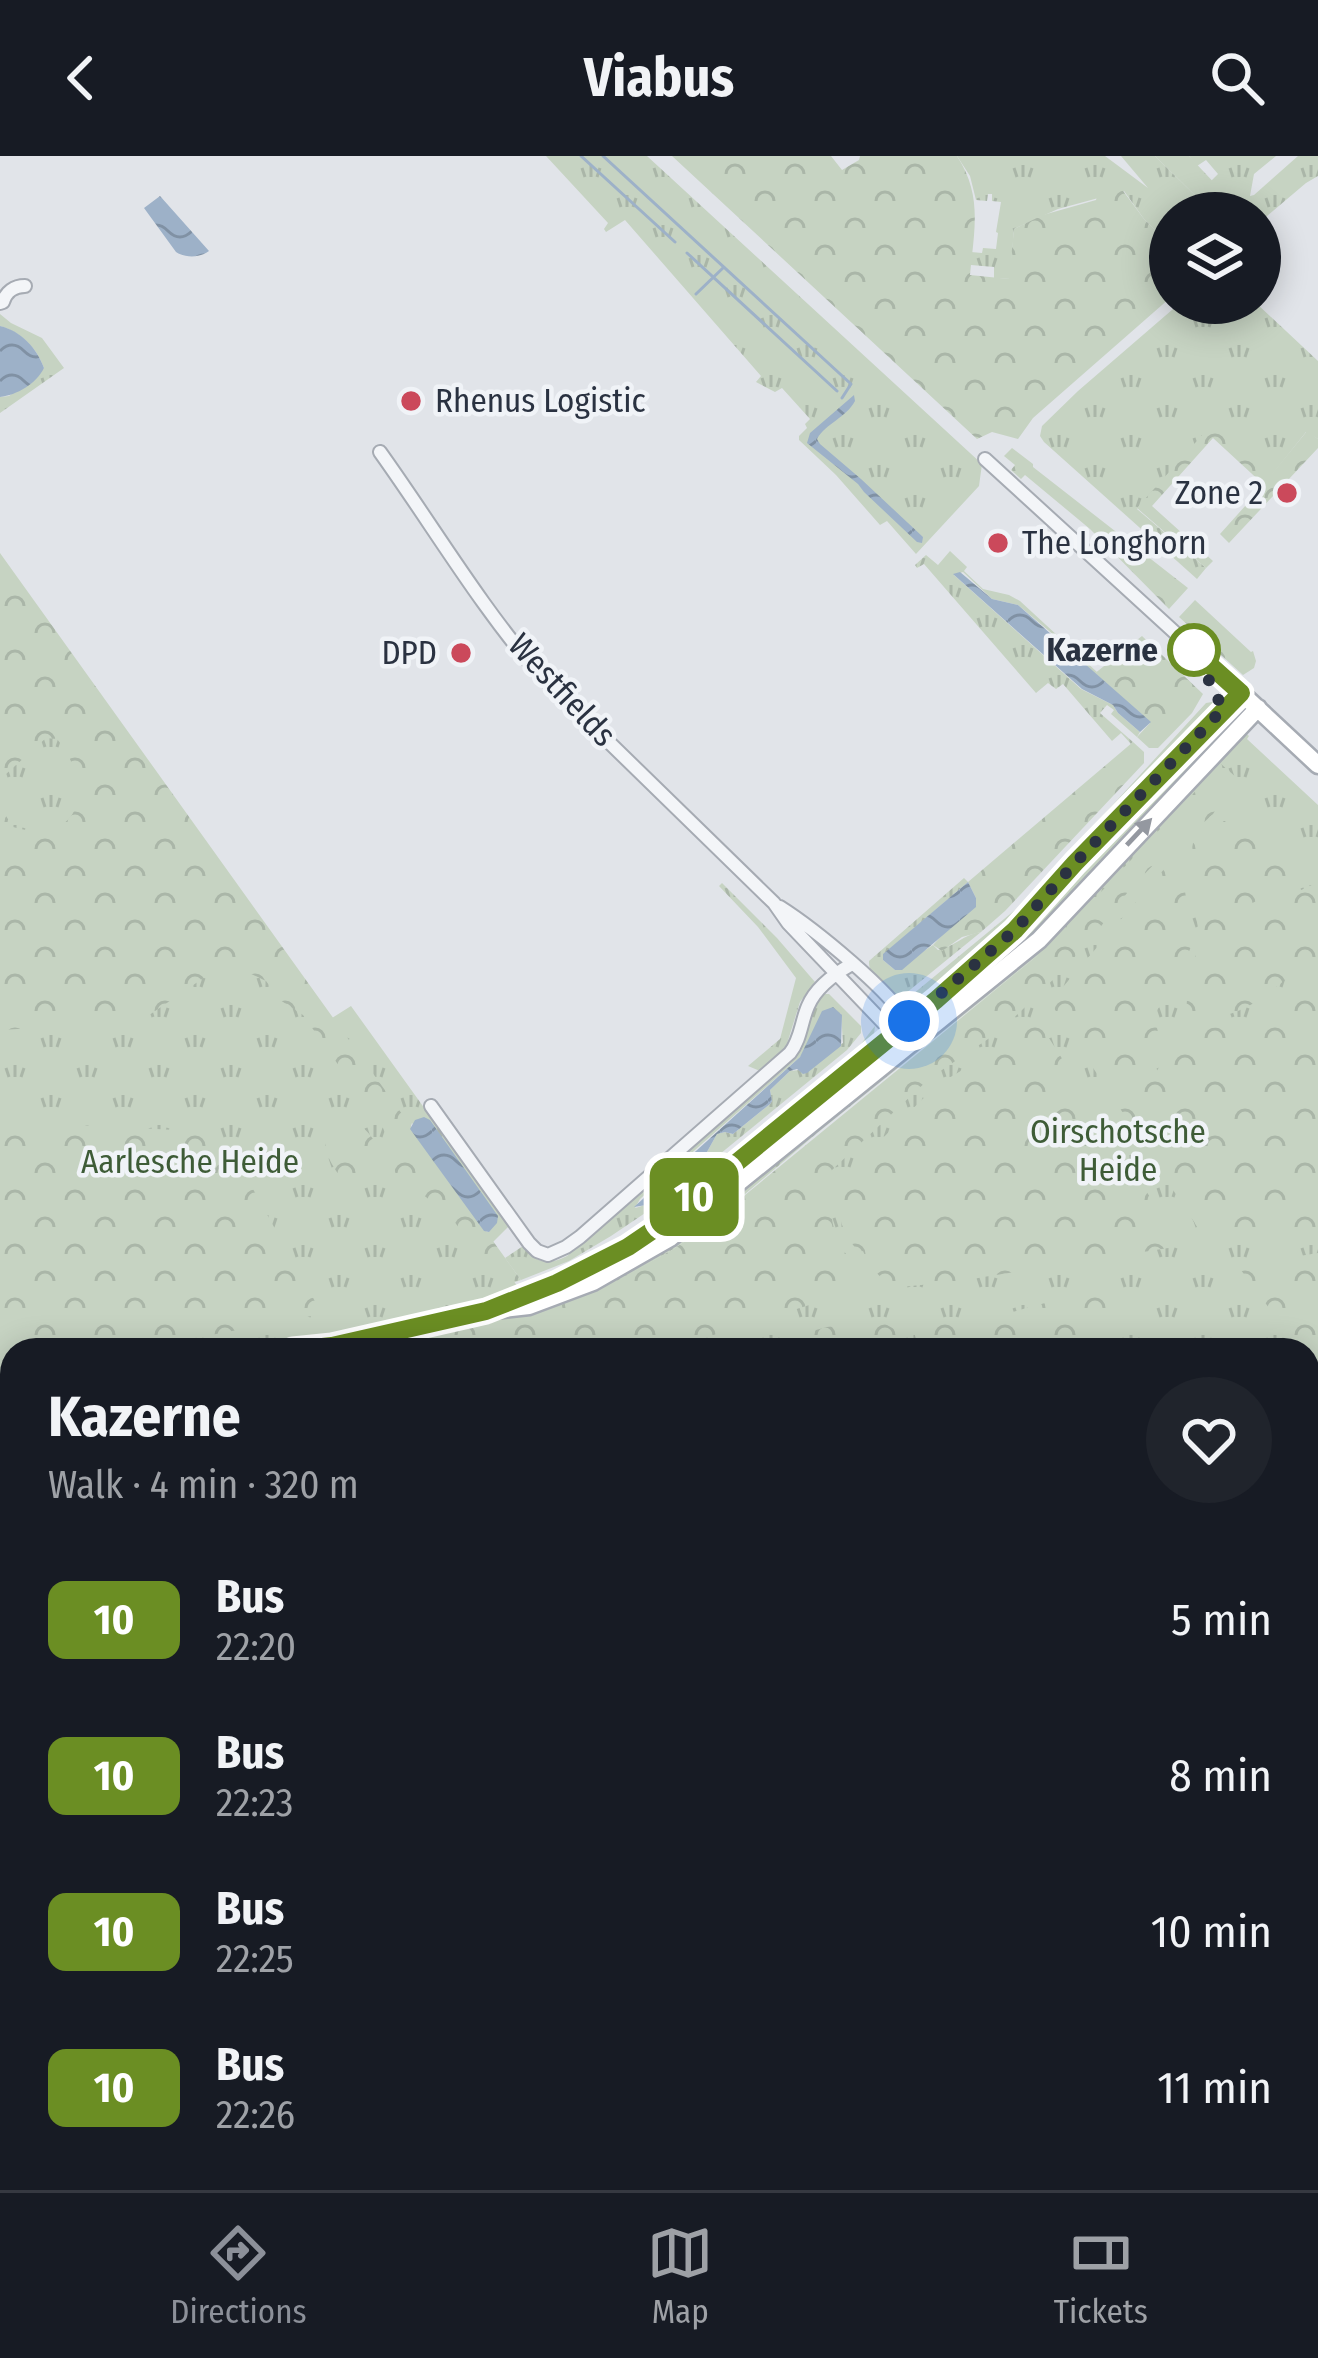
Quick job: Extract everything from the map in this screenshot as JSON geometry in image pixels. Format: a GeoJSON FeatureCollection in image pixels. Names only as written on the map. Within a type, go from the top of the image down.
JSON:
{"type":"FeatureCollection","features":[{"type":"Feature","properties":{"kind":"street"},"geometry":{"type":"LineString","coordinates":[[0,302],[17,286],[25,286]]}},
{"type":"Feature","properties":{"kind":"street","name":"Westfields"},"geometry":{"type":"LineString","coordinates":[[380,452],[529,662],[774,903],[894,1034],[913,1042]]}},
{"type":"Feature","properties":{"kind":"street"},"geometry":{"type":"LineString","coordinates":[[985,459],[1318,765]]}},
{"type":"Feature","properties":{"kind":"street"},"geometry":{"type":"LineString","coordinates":[[486,1311],[557,1283],[659,1226],[894,1034],[1015,930],[1241,693]]}},
{"type":"Feature","properties":{"kind":"street"},"geometry":{"type":"LineString","coordinates":[[371,1338],[486,1311],[530,1306],[618,1270],[654,1249],[1039,940],[1258,708]]}},
{"type":"Feature","properties":{"kind":"street","name":"Westfields"},"geometry":{"type":"LineString","coordinates":[[774,903],[852,964],[909,1021]]}},
{"type":"Feature","properties":{"kind":"street"},"geometry":{"type":"LineString","coordinates":[[430,1106],[529,1243],[548,1255],[580,1237],[790,1053],[812,998],[852,964]]}},
{"type":"Feature","properties":{"kind":"street"},"geometry":{"type":"LineString","coordinates":[[909,1021],[913,1042]]}},
{"type":"Feature","properties":{"kind":"green space"},"geometry":{"type":"Polygon","coordinates":[[[546,156],[647,156],[982,464],[979,486],[916,554],[887,521],[880,525],[799,440],[810,419],[782,388],[775,392],[756,382],[761,376],[625,220],[606,232],[608,223],[546,156]]]}},
{"type":"Feature","properties":{"kind":"green space"},"geometry":{"type":"Polygon","coordinates":[[[672,156],[831,156],[842,170],[860,156],[957,156],[974,199],[970,275],[1009,279],[1014,229],[1096,200],[1100,185],[1112,176],[1149,224],[1149,316],[1033,418],[1018,439],[992,432],[977,439],[672,156]]]}},
{"type":"Feature","properties":{"kind":"green space"},"geometry":{"type":"Polygon","coordinates":[[[957,156],[1105,156],[1148,188],[1121,156],[1155,156],[1192,192],[1149,192],[1149,224],[1124,191],[1058,209],[1014,229],[1010,279],[994,278],[994,267],[971,265],[971,252],[996,249],[1001,202],[992,201],[992,194],[987,201],[976,200],[970,176],[957,156]]]}},
{"type":"Feature","properties":{"kind":"green space"},"geometry":{"type":"Polygon","coordinates":[[[1155,156],[1189,156],[1223,192],[1192,192],[1155,156]]]}},
{"type":"Feature","properties":{"kind":"green space"},"geometry":{"type":"Polygon","coordinates":[[[1189,156],[1276,156],[1254,174],[1251,192],[1222,192],[1211,181],[1218,174],[1206,160],[1197,166],[1189,156]]]}},
{"type":"Feature","properties":{"kind":"green space"},"geometry":{"type":"Polygon","coordinates":[[[1298,156],[1318,156],[1318,176],[1281,204],[1281,192],[1257,192],[1298,156]]]}},
{"type":"Feature","properties":{"kind":"green space"},"geometry":{"type":"Polygon","coordinates":[[[0,314],[42,338],[64,368],[0,413],[0,397],[9,396],[44,368],[27,342],[0,326],[0,314]]]}},
{"type":"Feature","properties":{"kind":"green space"},"geometry":{"type":"Polygon","coordinates":[[[1156,324],[1278,324],[1318,361],[1318,439],[1306,432],[1271,476],[1212,425],[1137,509],[1206,568],[1197,579],[1040,436],[1042,426],[1156,324]]]}},
{"type":"Feature","properties":{"kind":"green space"},"geometry":{"type":"Polygon","coordinates":[[[1212,424],[1271,475],[1307,431],[1318,439],[1318,448],[1229,543],[1220,534],[1264,485],[1213,438],[1152,506],[1213,561],[1206,568],[1137,508],[1212,424]]]}},
{"type":"Feature","properties":{"kind":"green space"},"geometry":{"type":"Polygon","coordinates":[[[1012,448],[1188,588],[1169,609],[1090,529],[1025,475],[1021,479],[1011,470],[1015,465],[1004,456],[1012,448]]]}},
{"type":"Feature","properties":{"kind":"green space"},"geometry":{"type":"Polygon","coordinates":[[[950,551],[983,589],[1020,601],[1097,672],[1018,605],[992,599],[963,572],[954,575],[1081,689],[1113,705],[1140,732],[1137,737],[1107,705],[1100,713],[1133,742],[1131,744],[1121,733],[1112,741],[1063,684],[1056,689],[1048,683],[1036,693],[924,564],[915,565],[926,555],[938,565],[950,551]]]}},
{"type":"Feature","properties":{"kind":"green space"},"geometry":{"type":"Polygon","coordinates":[[[0,553],[521,1280],[501,1287],[454,1221],[397,1180],[383,1128],[303,1015],[280,1000],[266,981],[245,971],[219,981],[205,977],[139,1022],[0,1030],[0,799],[13,827],[37,831],[68,820],[78,792],[69,757],[57,739],[46,738],[5,775],[0,787],[0,553]]]}},
{"type":"Feature","properties":{"kind":"green space"},"geometry":{"type":"Polygon","coordinates":[[[0,569],[176,821],[518,1287],[563,1268],[648,1219],[841,1063],[875,1026],[873,1043],[610,1278],[998,978],[1244,731],[1318,805],[1318,1338],[0,1338],[0,569]],[[1038,955],[706,1227],[597,1293],[697,1238],[1029,968],[1038,955]]]}},
{"type":"Feature","properties":{"kind":"green space"},"geometry":{"type":"Polygon","coordinates":[[[1195,600],[1253,651],[1254,668],[1243,675],[1179,617],[1195,600]]]}},
{"type":"Feature","properties":{"kind":"green space"},"geometry":{"type":"Polygon","coordinates":[[[1142,636],[1203,694],[1192,713],[1158,748],[1149,748],[1137,737],[1150,723],[1094,674],[1142,636]]]}},
{"type":"Feature","properties":{"kind":"green space"},"geometry":{"type":"Polygon","coordinates":[[[1206,703],[1216,705],[1212,711],[1010,924],[932,991],[907,999],[1021,905],[1206,703]]]}},
{"type":"Feature","properties":{"kind":"green space"},"geometry":{"type":"Polygon","coordinates":[[[1222,720],[1230,726],[1032,941],[934,1018],[928,1010],[1039,915],[1222,720]]]}},
{"type":"Feature","properties":{"kind":"green space"},"geometry":{"type":"Polygon","coordinates":[[[1133,742],[1144,752],[1144,763],[1005,911],[981,932],[962,937],[942,951],[933,945],[976,898],[968,882],[1133,742]]]}},
{"type":"Feature","properties":{"kind":"green space"},"geometry":{"type":"Polygon","coordinates":[[[1221,764],[1237,778],[1213,814],[1186,831],[1043,990],[1000,1031],[930,1078],[832,1170],[833,1227],[849,1258],[877,1288],[704,1338],[420,1338],[517,1320],[593,1294],[672,1250],[1055,941],[1221,764]]]}},
{"type":"Feature","properties":{"kind":"green space"},"geometry":{"type":"Polygon","coordinates":[[[1224,821],[1262,832],[1316,872],[1242,908],[1215,905],[1198,891],[1191,856],[1193,843],[1224,821]]]}},
{"type":"Feature","properties":{"kind":"green space"},"geometry":{"type":"Polygon","coordinates":[[[1184,846],[1182,868],[1192,944],[1178,979],[1168,987],[1157,1011],[1159,1036],[1141,1071],[1101,1080],[1050,1002],[1184,846]]]}},
{"type":"Feature","properties":{"kind":"green space"},"geometry":{"type":"Polygon","coordinates":[[[964,878],[968,882],[884,954],[883,960],[895,970],[933,945],[938,950],[981,932],[900,998],[875,978],[869,961],[964,878]]]}},
{"type":"Feature","properties":{"kind":"green space"},"geometry":{"type":"Polygon","coordinates":[[[1318,882],[1318,1231],[1234,1241],[1203,1236],[1110,1093],[1151,1081],[1185,1032],[1245,1023],[1304,980],[1297,971],[1232,1013],[1203,1016],[1186,1012],[1189,976],[1199,944],[1196,905],[1225,917],[1242,918],[1318,882]]]}},
{"type":"Feature","properties":{"kind":"green space"},"geometry":{"type":"Polygon","coordinates":[[[722,883],[815,982],[800,1002],[786,1047],[760,1071],[748,1066],[780,1039],[796,978],[719,886],[722,883]]]}},
{"type":"Feature","properties":{"kind":"green space"},"geometry":{"type":"Polygon","coordinates":[[[829,994],[861,1026],[847,1050],[660,1203],[569,1261],[521,1280],[505,1258],[523,1246],[542,1261],[567,1256],[794,1057],[819,1000],[829,994]],[[841,1013],[800,1057],[635,1208],[654,1199],[680,1168],[703,1159],[717,1134],[733,1134],[770,1104],[770,1090],[790,1071],[843,1043],[841,1013]]]}},
{"type":"Feature","properties":{"kind":"green space"},"geometry":{"type":"Polygon","coordinates":[[[351,1006],[509,1226],[493,1242],[412,1123],[410,1129],[332,1018],[351,1006]]]}},
{"type":"Feature","properties":{"kind":"green space","name":"Oirschotsche Heide"},"geometry":{"type":"Polygon","coordinates":[[[1035,1016],[1181,1246],[890,1288],[842,1224],[840,1193],[848,1172],[937,1085],[986,1056],[1035,1016]]]}},
{"type":"Feature","properties":{"kind":"green space"},"geometry":{"type":"Polygon","coordinates":[[[348,1119],[368,1132],[377,1148],[379,1164],[365,1186],[352,1186],[338,1174],[325,1149],[330,1128],[348,1119]]]}},
{"type":"Feature","properties":{"kind":"green space","name":"Aarlesche Heide"},"geometry":{"type":"Polygon","coordinates":[[[0,1121],[215,1132],[242,1169],[322,1314],[195,1338],[0,1338],[0,1121]]]}},
{"type":"Feature","properties":{"kind":"green space"},"geometry":{"type":"Polygon","coordinates":[[[1318,1253],[1318,1338],[1291,1338],[1238,1266],[1318,1253]]]}},
{"type":"Feature","properties":{"kind":"green space"},"geometry":{"type":"Polygon","coordinates":[[[1088,1290],[1108,1299],[1111,1309],[1105,1320],[1071,1338],[916,1338],[914,1332],[917,1320],[974,1320],[1065,1298],[1067,1293],[1088,1290]]]}},
{"type":"Feature","properties":{"kind":"green space"},"geometry":{"type":"Polygon","coordinates":[[[880,1321],[894,1329],[897,1338],[787,1338],[827,1327],[880,1321]]]}},
{"type":"Feature","properties":{"kind":"water"},"geometry":{"type":"Polygon","coordinates":[[[160,196],[209,251],[192,256],[176,252],[144,208],[160,196]]]}},
{"type":"Feature","properties":{"kind":"water"},"geometry":{"type":"Polygon","coordinates":[[[0,326],[27,341],[44,368],[25,388],[0,397],[0,326]]]}},
{"type":"Feature","properties":{"kind":"water"},"geometry":{"type":"Polygon","coordinates":[[[854,395],[851,407],[817,439],[923,537],[922,543],[807,443],[810,433],[854,395]]]}},
{"type":"Feature","properties":{"kind":"water"},"geometry":{"type":"Polygon","coordinates":[[[960,572],[992,599],[1018,605],[1151,722],[1140,732],[1113,705],[1082,689],[953,574],[960,572]]]}},
{"type":"Feature","properties":{"kind":"water"},"geometry":{"type":"Polygon","coordinates":[[[968,882],[976,907],[902,970],[883,960],[883,954],[968,882]]]}},
{"type":"Feature","properties":{"kind":"water"},"geometry":{"type":"Polygon","coordinates":[[[833,1007],[842,1015],[841,1046],[807,1073],[790,1071],[770,1090],[770,1104],[733,1134],[717,1134],[703,1159],[674,1174],[667,1189],[646,1205],[634,1207],[800,1057],[822,1011],[833,1007]]]}},
{"type":"Feature","properties":{"kind":"water"},"geometry":{"type":"Polygon","coordinates":[[[424,1117],[498,1216],[489,1232],[410,1129],[424,1117]]]}},
{"type":"Feature","properties":{"kind":"waterway"},"geometry":{"type":"LineString","coordinates":[[581,156],[675,242]]}},
{"type":"Feature","properties":{"kind":"waterway"},"geometry":{"type":"LineString","coordinates":[[603,156],[851,384],[842,398]]}},
{"type":"Feature","properties":{"kind":"waterway"},"geometry":{"type":"LineString","coordinates":[[687,253],[837,391]]}},
{"type":"Feature","properties":{"kind":"waterway"},"geometry":{"type":"LineString","coordinates":[[696,294],[724,267]]}},
{"type":"Feature","properties":{"kind":"bus line","name":"10"},"geometry":{"type":"LineString","coordinates":[[364,1338],[486,1311],[557,1283],[628,1247],[936,1000],[1015,930],[1241,693],[1193,650]]}},
{"type":"Feature","properties":{"kind":"place","name":"Rhenus Logistic"},"geometry":{"type":"Point","coordinates":[411,401]}},
{"type":"Feature","properties":{"kind":"place","name":"Zone 2"},"geometry":{"type":"Point","coordinates":[1287,493]}},
{"type":"Feature","properties":{"kind":"place","name":"The Longhorn"},"geometry":{"type":"Point","coordinates":[998,543]}},
{"type":"Feature","properties":{"kind":"place","name":"Kazerne"},"geometry":{"type":"Point","coordinates":[1194,650]}},
{"type":"Feature","properties":{"kind":"place","name":"DPD"},"geometry":{"type":"Point","coordinates":[461,653]}},
{"type":"Feature","properties":{"kind":"route"},"geometry":{"type":"LineString","coordinates":[[909,1021],[1015,930],[1223,709],[1194,650]]}}]}
